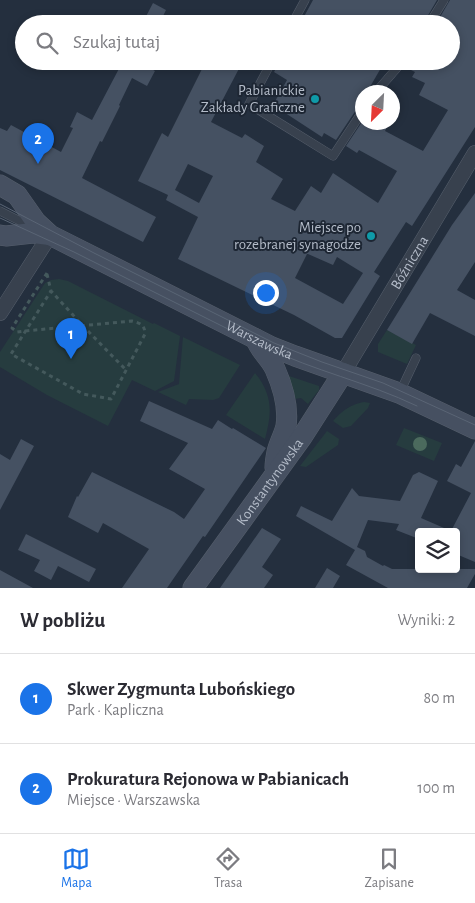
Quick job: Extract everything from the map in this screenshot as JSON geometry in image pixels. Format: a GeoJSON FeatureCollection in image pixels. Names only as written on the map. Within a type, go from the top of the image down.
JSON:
{"type":"FeatureCollection","features":[{"type":"Feature","properties":{"kind":"street","name":"Bóźniczna"},"geometry":{"type":"LineString","coordinates":[[343,373],[475,154]]}},
{"type":"Feature","properties":{"kind":"street","name":"Warszawska"},"geometry":{"type":"LineString","coordinates":[[0,185],[17,195],[36,222],[50,235],[255,338],[295,356],[399,393],[475,429]]}},
{"type":"Feature","properties":{"kind":"street","name":"Warszawska"},"geometry":{"type":"LineString","coordinates":[[0,235],[33,233],[50,235]]}},
{"type":"Feature","properties":{"kind":"street"},"geometry":{"type":"LineString","coordinates":[[0,313],[50,235]]}},
{"type":"Feature","properties":{"kind":"street"},"geometry":{"type":"LineString","coordinates":[[255,338],[274,367],[281,383],[287,406],[286,426],[277,452],[273,477]]}},
{"type":"Feature","properties":{"kind":"street","name":"Konstantynowska"},"geometry":{"type":"LineString","coordinates":[[194,588],[315,417],[343,373]]}},
{"type":"Feature","properties":{"kind":"lane"},"geometry":{"type":"LineString","coordinates":[[297,15],[305,0]]}},
{"type":"Feature","properties":{"kind":"lane"},"geometry":{"type":"LineString","coordinates":[[435,15],[444,0]]}},
{"type":"Feature","properties":{"kind":"lane"},"geometry":{"type":"LineString","coordinates":[[267,70],[249,104],[333,156],[355,123]]}},
{"type":"Feature","properties":{"kind":"lane"},"geometry":{"type":"LineString","coordinates":[[382,85],[395,70]]}},
{"type":"Feature","properties":{"kind":"lane"},"geometry":{"type":"LineString","coordinates":[[0,211],[50,235]]}},
{"type":"Feature","properties":{"kind":"lane"},"geometry":{"type":"LineString","coordinates":[[399,393],[416,358]]}},
{"type":"Feature","properties":{"kind":"path"},"geometry":{"type":"LineString","coordinates":[[51,291],[25,331],[11,354],[83,394],[111,399],[145,334],[145,328],[140,323],[132,321],[83,326],[25,331],[17,332],[12,328],[47,274],[51,291],[83,326],[126,370]]}},
{"type":"Feature","properties":{"kind":"path"},"geometry":{"type":"LineString","coordinates":[[140,323],[144,317]]}},
{"type":"Feature","properties":{"kind":"green space"},"geometry":{"type":"Polygon","coordinates":[[[59,279],[68,281],[180,336],[174,381],[155,391],[132,380],[108,426],[47,395],[0,367],[0,352],[45,283],[59,279]]]}},
{"type":"Feature","properties":{"kind":"green space"},"geometry":{"type":"Polygon","coordinates":[[[387,330],[416,345],[407,364],[378,352],[378,344],[387,330]]]}},
{"type":"Feature","properties":{"kind":"green space"},"geometry":{"type":"Polygon","coordinates":[[[183,337],[240,365],[219,398],[213,400],[189,399],[186,405],[158,392],[179,384],[183,337]]]}},
{"type":"Feature","properties":{"kind":"green space"},"geometry":{"type":"Polygon","coordinates":[[[255,373],[268,397],[270,412],[265,439],[226,415],[255,373]]]}},
{"type":"Feature","properties":{"kind":"green space"},"geometry":{"type":"Polygon","coordinates":[[[286,376],[319,386],[319,390],[308,404],[301,398],[294,399],[286,376]]]}},
{"type":"Feature","properties":{"kind":"green space"},"geometry":{"type":"Polygon","coordinates":[[[364,402],[370,403],[368,408],[351,426],[343,428],[333,421],[347,408],[364,402]]]}},
{"type":"Feature","properties":{"kind":"green space"},"geometry":{"type":"Polygon","coordinates":[[[404,428],[442,443],[434,461],[396,445],[404,428]]]}},
{"type":"Feature","properties":{"kind":"green space"},"geometry":{"type":"Polygon","coordinates":[[[327,431],[339,439],[338,445],[306,467],[300,466],[327,431]]]}},
{"type":"Feature","properties":{"kind":"building"},"geometry":{"type":"Polygon","coordinates":[[[313,0],[437,0],[428,15],[305,15],[313,0]]]}},
{"type":"Feature","properties":{"kind":"building"},"geometry":{"type":"Polygon","coordinates":[[[450,0],[475,0],[475,127],[412,226],[406,222],[374,272],[380,276],[342,338],[335,338],[294,315],[178,259],[198,217],[166,200],[168,195],[138,181],[162,133],[168,137],[202,70],[238,70],[211,122],[242,138],[245,134],[264,146],[256,162],[283,179],[271,199],[295,211],[311,186],[321,193],[333,173],[378,203],[397,171],[359,150],[357,153],[346,146],[357,130],[385,130],[423,151],[448,110],[419,95],[425,83],[412,77],[415,72],[411,70],[460,70],[460,15],[441,15],[450,0]],[[188,164],[175,190],[199,203],[213,176],[188,164]],[[307,254],[295,278],[343,304],[363,273],[337,257],[333,265],[307,254]]]}},
{"type":"Feature","properties":{"kind":"building"},"geometry":{"type":"Polygon","coordinates":[[[153,3],[166,10],[164,15],[147,15],[153,3]]]}},
{"type":"Feature","properties":{"kind":"building"},"geometry":{"type":"Polygon","coordinates":[[[118,70],[155,71],[147,86],[132,78],[102,142],[100,141],[82,178],[156,217],[143,242],[0,170],[0,128],[7,131],[11,125],[61,152],[73,128],[70,127],[77,112],[92,120],[118,70]]]}},
{"type":"Feature","properties":{"kind":"building","name":"Pabianickie Zakłady Graficzne"},"geometry":{"type":"Polygon","coordinates":[[[275,70],[380,70],[371,85],[355,85],[355,112],[336,140],[324,133],[322,137],[273,105],[287,80],[274,72],[275,70]]]}},
{"type":"Feature","properties":{"kind":"building"},"geometry":{"type":"Polygon","coordinates":[[[475,193],[475,262],[457,290],[475,300],[475,336],[430,313],[412,344],[387,330],[452,225],[475,193]]]}},
{"type":"Feature","properties":{"kind":"building"},"geometry":{"type":"Polygon","coordinates":[[[149,401],[212,429],[218,420],[266,448],[205,537],[203,536],[167,588],[122,588],[149,549],[103,523],[98,533],[68,517],[77,496],[92,472],[174,512],[184,519],[205,489],[169,469],[188,443],[140,421],[149,401]]]}},
{"type":"Feature","properties":{"kind":"building"},"geometry":{"type":"Polygon","coordinates":[[[21,439],[34,446],[0,510],[0,454],[10,460],[21,439]]]}},
{"type":"Feature","properties":{"kind":"building"},"geometry":{"type":"Polygon","coordinates":[[[475,441],[475,562],[460,556],[460,528],[453,528],[471,493],[447,481],[456,464],[461,467],[475,441]]]}},
{"type":"Feature","properties":{"kind":"building"},"geometry":{"type":"Polygon","coordinates":[[[419,472],[438,481],[421,518],[444,528],[415,528],[415,537],[396,530],[399,524],[368,520],[357,547],[365,551],[367,557],[392,569],[415,569],[415,573],[460,573],[460,569],[475,569],[475,574],[467,588],[388,588],[346,565],[355,550],[296,516],[301,506],[332,521],[352,488],[359,496],[400,501],[413,475],[419,472]]]}},
{"type":"Feature","properties":{"kind":"building"},"geometry":{"type":"Polygon","coordinates":[[[262,528],[281,539],[262,567],[273,575],[264,588],[220,588],[262,528]]]}},
{"type":"Feature","properties":{"kind":"building"},"geometry":{"type":"Polygon","coordinates":[[[26,534],[96,569],[89,582],[58,566],[51,580],[34,571],[40,560],[18,550],[26,534]]]}},
{"type":"Feature","properties":{"kind":"building"},"geometry":{"type":"Polygon","coordinates":[[[327,568],[340,576],[333,588],[315,588],[327,568]]]}},
{"type":"Feature","properties":{"kind":"building"},"geometry":{"type":"Polygon","coordinates":[[[0,570],[33,588],[0,588],[0,570]]]}},
{"type":"Feature","properties":{"kind":"tram line"},"geometry":{"type":"LineString","coordinates":[[0,204],[274,343],[383,383],[475,425]]}},
{"type":"Feature","properties":{"kind":"tram line"},"geometry":{"type":"LineString","coordinates":[[0,218],[74,252],[236,333]]}},
{"type":"Feature","properties":{"kind":"tram line"},"geometry":{"type":"LineString","coordinates":[[265,347],[302,363],[379,390],[417,406]]}},
{"type":"Feature","properties":{"kind":"place","name":"Pabianickie Zakłady Graficzne"},"geometry":{"type":"Point","coordinates":[315,99]}},
{"type":"Feature","properties":{"kind":"place","name":"Prokuratura Rejonowa w Pabianicach"},"geometry":{"type":"Point","coordinates":[38,164]}},
{"type":"Feature","properties":{"kind":"place","name":"Miejsce po rozebranej synagodze"},"geometry":{"type":"Point","coordinates":[371,236]}},
{"type":"Feature","properties":{"kind":"place","name":"Skwer Zygmunta Lubońskiego"},"geometry":{"type":"Point","coordinates":[71,359]}}]}
